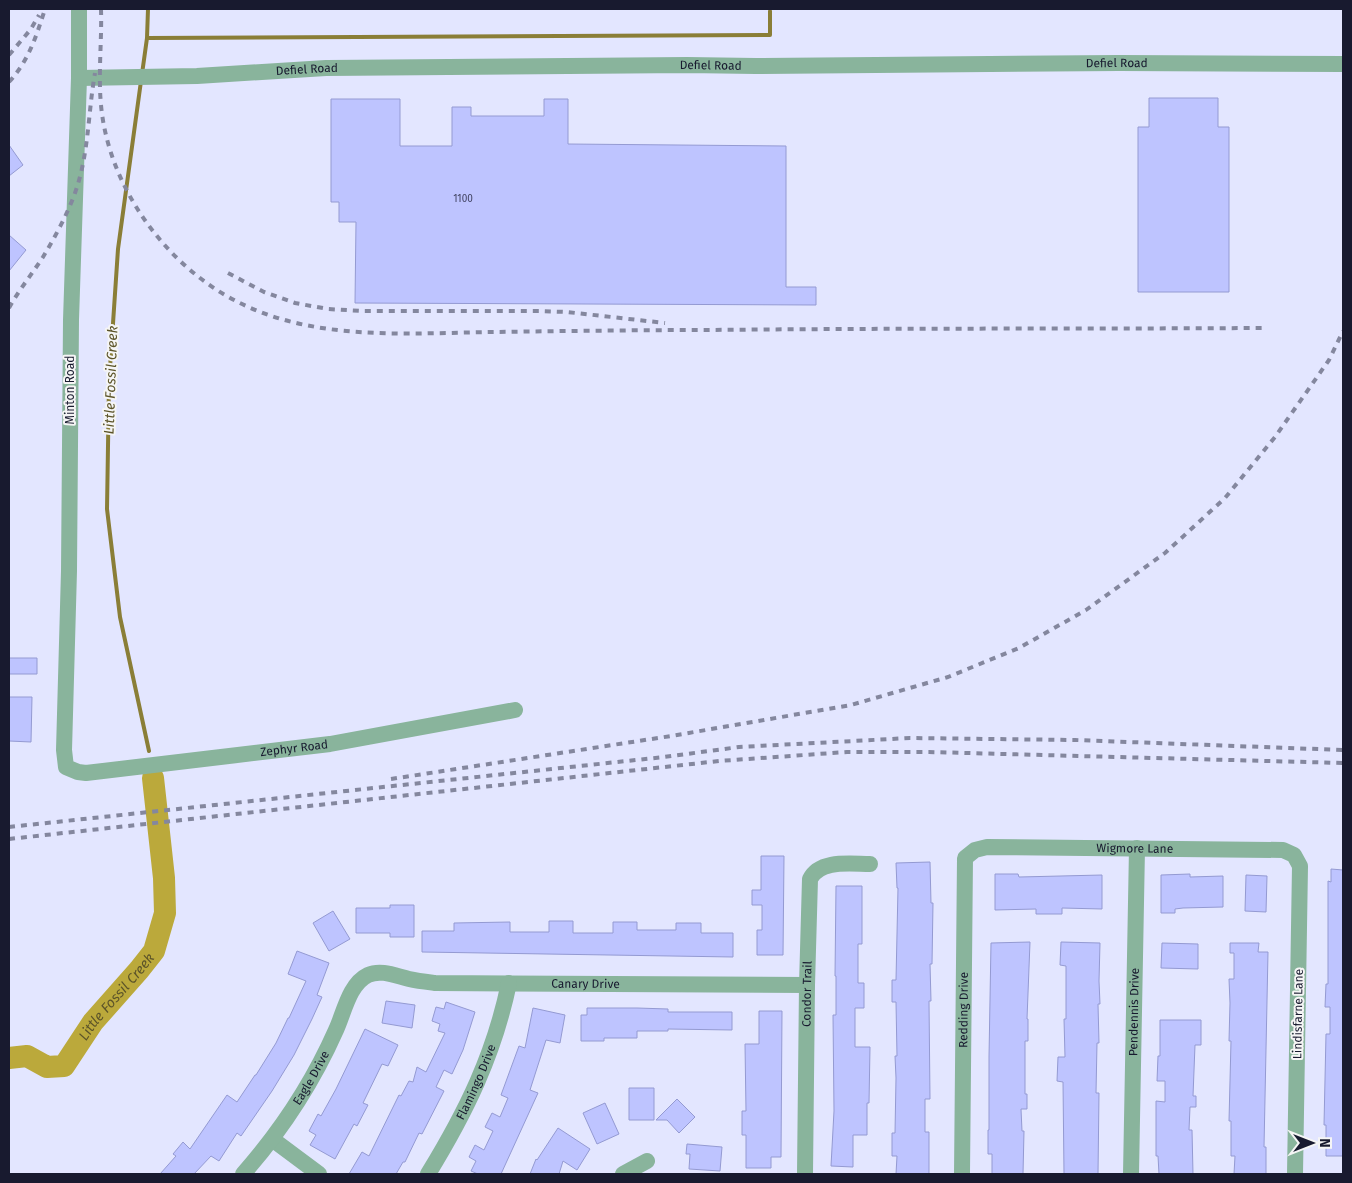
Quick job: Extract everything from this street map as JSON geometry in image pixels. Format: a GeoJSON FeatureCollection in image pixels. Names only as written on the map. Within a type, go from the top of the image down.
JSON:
{"type":"FeatureCollection","features":[{"type":"Feature","properties":{"kind":"street","name":"Minton Road"},"geometry":{"type":"LineString","coordinates":[[70,770],[66,767],[64,750],[69,571],[71,320],[79,78],[79,9]]}},
{"type":"Feature","properties":{"kind":"street","name":"Defiel Road"},"geometry":{"type":"LineString","coordinates":[[79,78],[168,77],[355,68],[1119,63],[1343,64]]}},
{"type":"Feature","properties":{"kind":"street","name":"Zephyr Road"},"geometry":{"type":"LineString","coordinates":[[70,770],[86,772],[330,744],[515,710]]}},
{"type":"Feature","properties":{"kind":"street","name":"Wigmore Lane"},"geometry":{"type":"LineString","coordinates":[[975,850],[987,847],[1283,850],[1294,855]]}},
{"type":"Feature","properties":{"kind":"street","name":"Pendennis Drive"},"geometry":{"type":"LineString","coordinates":[[1131,1174],[1137,848]]}},
{"type":"Feature","properties":{"kind":"street","name":"Redding Drive"},"geometry":{"type":"LineString","coordinates":[[962,1174],[965,858],[975,850]]}},
{"type":"Feature","properties":{"kind":"street","name":"Lindisfarne Lane"},"geometry":{"type":"LineString","coordinates":[[1294,855],[1300,866],[1295,1174]]}},
{"type":"Feature","properties":{"kind":"street","name":"Condor Trail"},"geometry":{"type":"LineString","coordinates":[[805,1174],[809,886],[813,873],[819,868],[829,865],[870,864]]}},
{"type":"Feature","properties":{"kind":"street","name":"Canary Drive"},"geometry":{"type":"LineString","coordinates":[[367,975],[379,973],[436,983],[807,984]]}},
{"type":"Feature","properties":{"kind":"street","name":"Eagle Drive"},"geometry":{"type":"LineString","coordinates":[[243,1174],[272,1139],[312,1077],[336,1030],[355,986],[367,975]]}},
{"type":"Feature","properties":{"kind":"street","name":"Flamingo Drive"},"geometry":{"type":"LineString","coordinates":[[428,1174],[468,1102],[484,1068],[496,1036],[510,984]]}},
{"type":"Feature","properties":{"kind":"street"},"geometry":{"type":"LineString","coordinates":[[272,1139],[319,1174]]}},
{"type":"Feature","properties":{"kind":"street"},"geometry":{"type":"LineString","coordinates":[[623,1174],[647,1160]]}},
{"type":"Feature","properties":{"kind":"building"},"geometry":{"type":"Polygon","coordinates":[[[1149,98],[1218,98],[1218,127],[1229,127],[1229,292],[1138,292],[1138,127],[1149,127],[1149,98]]]}},
{"type":"Feature","properties":{"kind":"building"},"geometry":{"type":"Polygon","coordinates":[[[331,99],[400,99],[400,146],[452,146],[452,107],[471,107],[471,116],[544,116],[544,99],[568,99],[568,144],[786,146],[786,287],[816,287],[816,305],[355,303],[356,222],[339,222],[339,202],[331,202],[331,99]]]}},
{"type":"Feature","properties":{"kind":"building"},"geometry":{"type":"Polygon","coordinates":[[[9,145],[23,165],[9,176],[9,145]]]}},
{"type":"Feature","properties":{"kind":"building"},"geometry":{"type":"Polygon","coordinates":[[[9,235],[26,250],[9,271],[9,235]]]}},
{"type":"Feature","properties":{"kind":"building"},"geometry":{"type":"Polygon","coordinates":[[[9,658],[37,658],[37,674],[9,674],[9,658]]]}},
{"type":"Feature","properties":{"kind":"building"},"geometry":{"type":"Polygon","coordinates":[[[9,697],[32,697],[31,742],[9,741],[9,697]]]}},
{"type":"Feature","properties":{"kind":"building"},"geometry":{"type":"Polygon","coordinates":[[[761,856],[784,856],[783,955],[757,955],[757,930],[762,930],[762,905],[752,905],[752,890],[761,890],[761,856]]]}},
{"type":"Feature","properties":{"kind":"building"},"geometry":{"type":"Polygon","coordinates":[[[930,862],[931,903],[933,903],[932,964],[930,964],[931,1001],[929,1001],[930,1099],[925,1099],[925,1132],[929,1132],[929,1174],[896,1174],[897,1156],[892,1156],[892,1133],[895,1133],[895,1056],[897,1056],[896,1002],[892,1002],[892,980],[896,980],[898,888],[896,863],[930,862]]]}},
{"type":"Feature","properties":{"kind":"building"},"geometry":{"type":"Polygon","coordinates":[[[1331,869],[1343,870],[1343,1156],[1326,1156],[1326,1125],[1324,1125],[1326,1034],[1330,1034],[1330,1007],[1325,1007],[1326,984],[1328,984],[1328,881],[1331,882],[1331,869]]]}},
{"type":"Feature","properties":{"kind":"building"},"geometry":{"type":"Polygon","coordinates":[[[995,874],[1018,874],[1019,877],[1102,875],[1102,909],[1062,908],[1062,914],[1036,914],[1036,909],[995,910],[995,874]]]}},
{"type":"Feature","properties":{"kind":"building"},"geometry":{"type":"Polygon","coordinates":[[[1190,874],[1190,877],[1223,876],[1223,907],[1183,908],[1175,909],[1175,913],[1161,913],[1161,875],[1190,874]]]}},
{"type":"Feature","properties":{"kind":"building"},"geometry":{"type":"Polygon","coordinates":[[[1246,875],[1267,876],[1266,912],[1245,911],[1246,875]]]}},
{"type":"Feature","properties":{"kind":"building"},"geometry":{"type":"Polygon","coordinates":[[[836,886],[862,886],[862,944],[858,944],[858,983],[864,983],[864,1008],[855,1008],[855,1047],[870,1047],[869,1103],[867,1103],[867,1135],[853,1135],[853,1167],[831,1166],[834,1111],[833,1015],[836,1015],[836,886]]]}},
{"type":"Feature","properties":{"kind":"building"},"geometry":{"type":"Polygon","coordinates":[[[390,905],[414,905],[414,937],[390,937],[390,933],[356,933],[356,908],[390,908],[390,905]]]}},
{"type":"Feature","properties":{"kind":"building"},"geometry":{"type":"Polygon","coordinates":[[[333,911],[350,939],[329,951],[313,923],[333,911]]]}},
{"type":"Feature","properties":{"kind":"building"},"geometry":{"type":"Polygon","coordinates":[[[549,921],[573,921],[573,933],[613,933],[613,922],[637,922],[637,930],[676,930],[676,923],[701,923],[701,933],[733,933],[733,957],[422,952],[422,931],[454,931],[454,923],[510,922],[510,932],[549,932],[549,921]]]}},
{"type":"Feature","properties":{"kind":"building"},"geometry":{"type":"Polygon","coordinates":[[[1030,942],[1028,1041],[1025,1041],[1025,1094],[1027,1094],[1027,1109],[1021,1109],[1022,1131],[1024,1131],[1023,1174],[992,1174],[992,1154],[988,1154],[991,943],[1030,942]]]}},
{"type":"Feature","properties":{"kind":"building"},"geometry":{"type":"Polygon","coordinates":[[[1061,942],[1100,943],[1099,1043],[1097,1043],[1096,1093],[1099,1093],[1098,1174],[1064,1174],[1063,1082],[1057,1081],[1058,1057],[1065,1057],[1066,966],[1060,965],[1061,942]]]}},
{"type":"Feature","properties":{"kind":"building"},"geometry":{"type":"Polygon","coordinates":[[[1162,943],[1198,944],[1198,969],[1161,968],[1162,943]]]}},
{"type":"Feature","properties":{"kind":"building"},"geometry":{"type":"Polygon","coordinates":[[[1230,943],[1259,943],[1258,952],[1268,952],[1264,1147],[1266,1147],[1266,1174],[1234,1174],[1235,1156],[1231,1156],[1231,1121],[1229,1121],[1231,1041],[1229,1041],[1229,979],[1234,979],[1234,953],[1230,953],[1230,943]]]}},
{"type":"Feature","properties":{"kind":"building"},"geometry":{"type":"Polygon","coordinates":[[[297,951],[329,963],[317,995],[322,997],[294,1055],[272,1091],[241,1136],[237,1133],[219,1161],[211,1156],[194,1174],[160,1174],[176,1156],[173,1154],[183,1142],[190,1149],[227,1095],[237,1102],[276,1043],[306,981],[288,974],[297,951]]]}},
{"type":"Feature","properties":{"kind":"building"},"geometry":{"type":"Polygon","coordinates":[[[386,1001],[415,1005],[412,1028],[382,1023],[386,1001]]]}},
{"type":"Feature","properties":{"kind":"building"},"geometry":{"type":"Polygon","coordinates":[[[446,1002],[475,1012],[463,1050],[452,1074],[444,1070],[436,1087],[444,1091],[422,1134],[419,1133],[405,1162],[403,1162],[396,1174],[349,1174],[362,1152],[369,1156],[399,1095],[401,1096],[409,1081],[413,1082],[417,1067],[426,1072],[445,1033],[438,1031],[440,1024],[432,1021],[436,1007],[444,1009],[446,1002]]]}},
{"type":"Feature","properties":{"kind":"building"},"geometry":{"type":"Polygon","coordinates":[[[533,1008],[565,1015],[560,1043],[546,1040],[530,1090],[538,1093],[501,1174],[478,1174],[471,1171],[476,1161],[469,1157],[475,1145],[484,1150],[493,1131],[485,1127],[492,1113],[500,1117],[508,1098],[501,1095],[519,1046],[525,1048],[533,1008]]]}},
{"type":"Feature","properties":{"kind":"building"},"geometry":{"type":"Polygon","coordinates":[[[587,1008],[668,1009],[668,1012],[732,1012],[732,1030],[668,1029],[668,1031],[637,1031],[637,1038],[604,1038],[604,1041],[581,1041],[581,1015],[587,1015],[587,1008]]]}},
{"type":"Feature","properties":{"kind":"building"},"geometry":{"type":"Polygon","coordinates":[[[759,1011],[782,1011],[781,1157],[771,1157],[771,1168],[746,1168],[746,1135],[742,1135],[742,1111],[746,1111],[745,1044],[759,1044],[759,1011]]]}},
{"type":"Feature","properties":{"kind":"building"},"geometry":{"type":"Polygon","coordinates":[[[1160,1020],[1201,1020],[1201,1045],[1195,1045],[1193,1096],[1196,1096],[1196,1107],[1190,1107],[1189,1130],[1192,1130],[1193,1174],[1159,1174],[1158,1156],[1156,1156],[1156,1101],[1165,1102],[1165,1081],[1157,1081],[1158,1056],[1160,1056],[1160,1020]]]}},
{"type":"Feature","properties":{"kind":"building"},"geometry":{"type":"Polygon","coordinates":[[[365,1029],[398,1045],[388,1066],[382,1064],[363,1103],[368,1105],[357,1126],[354,1124],[335,1159],[310,1145],[316,1135],[309,1131],[318,1114],[321,1116],[336,1089],[365,1029]]]}},
{"type":"Feature","properties":{"kind":"building"},"geometry":{"type":"Polygon","coordinates":[[[629,1088],[654,1088],[654,1120],[629,1120],[629,1088]]]}},
{"type":"Feature","properties":{"kind":"building"},"geometry":{"type":"Polygon","coordinates":[[[677,1099],[695,1117],[679,1133],[667,1120],[656,1120],[677,1099]]]}},
{"type":"Feature","properties":{"kind":"building"},"geometry":{"type":"Polygon","coordinates":[[[605,1103],[619,1134],[597,1144],[583,1113],[605,1103]]]}},
{"type":"Feature","properties":{"kind":"building"},"geometry":{"type":"Polygon","coordinates":[[[558,1128],[590,1149],[577,1170],[563,1161],[559,1174],[530,1174],[536,1159],[558,1128]]]}},
{"type":"Feature","properties":{"kind":"building"},"geometry":{"type":"Polygon","coordinates":[[[687,1144],[722,1147],[720,1171],[689,1169],[690,1154],[686,1154],[687,1144]]]}},
{"type":"Feature","properties":{"kind":"waterway","name":"Little Fossil Creek"},"geometry":{"type":"LineString","coordinates":[[142,74],[147,38],[148,9]]}},
{"type":"Feature","properties":{"kind":"waterway"},"geometry":{"type":"LineString","coordinates":[[147,38],[770,35],[770,11]]}},
{"type":"Feature","properties":{"kind":"waterway","name":"Little Fossil Creek"},"geometry":{"type":"LineString","coordinates":[[141,81],[118,249],[109,383],[107,509],[120,617],[149,751]]}},
{"type":"Feature","properties":{"kind":"waterway","name":"Little Fossil Creek"},"geometry":{"type":"LineString","coordinates":[[9,1058],[27,1056],[47,1067],[64,1066],[93,1022],[154,951],[165,913],[164,878],[153,778]]}},
{"type":"Feature","properties":{"kind":"railway"},"geometry":{"type":"LineString","coordinates":[[9,82],[27,57],[45,9]]}},
{"type":"Feature","properties":{"kind":"railway"},"geometry":{"type":"LineString","coordinates":[[101,9],[100,93],[106,134],[114,162],[126,189],[141,214],[179,260],[201,279],[225,295],[256,310],[289,321],[322,328],[391,333],[778,329],[1262,328]]}},
{"type":"Feature","properties":{"kind":"railway"},"geometry":{"type":"LineString","coordinates":[[9,55],[31,29],[39,15]]}},
{"type":"Feature","properties":{"kind":"railway"},"geometry":{"type":"LineString","coordinates":[[9,308],[39,263],[65,218],[75,193],[86,148],[95,73]]}},
{"type":"Feature","properties":{"kind":"railway"},"geometry":{"type":"LineString","coordinates":[[228,273],[264,292],[295,303],[328,309],[363,311],[567,312],[665,323]]}},
{"type":"Feature","properties":{"kind":"railway"},"geometry":{"type":"LineString","coordinates":[[391,779],[671,736],[851,705],[948,677],[1019,648],[1086,610],[1165,553],[1225,498],[1275,437],[1329,360],[1343,331]]}},
{"type":"Feature","properties":{"kind":"railway"},"geometry":{"type":"LineString","coordinates":[[9,827],[664,757],[739,747],[910,738],[1075,740],[1343,750]]}},
{"type":"Feature","properties":{"kind":"railway"},"geometry":{"type":"LineString","coordinates":[[9,839],[719,761],[847,752],[929,752],[1343,763]]}}]}
